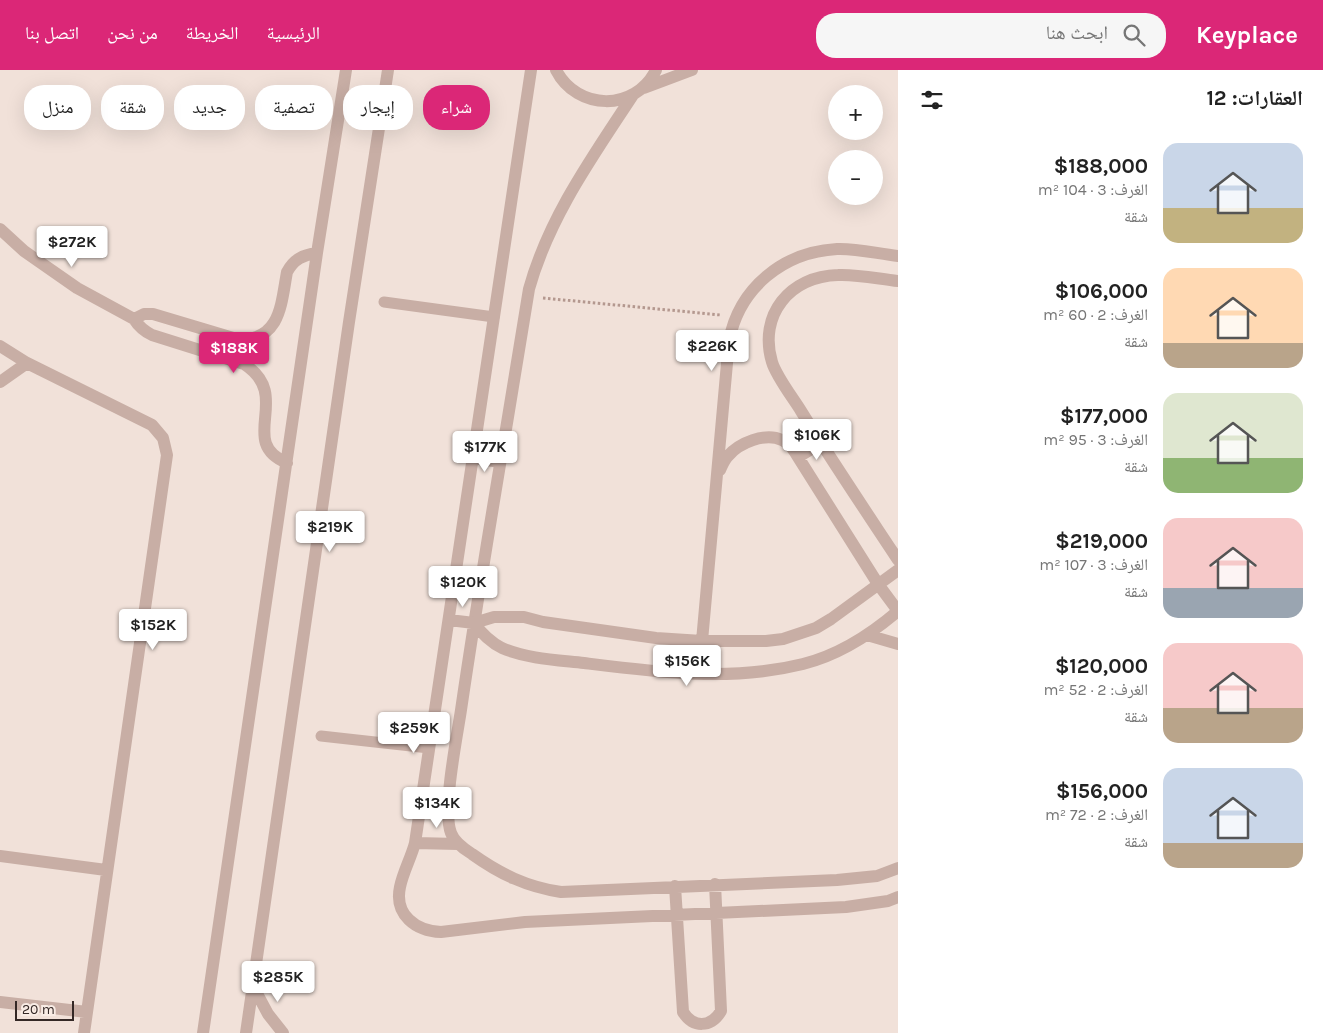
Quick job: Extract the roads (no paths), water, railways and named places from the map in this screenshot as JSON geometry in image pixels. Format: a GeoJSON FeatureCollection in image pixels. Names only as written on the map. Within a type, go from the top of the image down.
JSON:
{"type":"FeatureCollection","features":[{"type":"Feature","properties":{"kind":"street"},"geometry":{"type":"LineString","coordinates":[[203,1033],[317,253],[346,70]]}},
{"type":"Feature","properties":{"kind":"street"},"geometry":{"type":"LineString","coordinates":[[246,1033],[388,70]]}},
{"type":"Feature","properties":{"kind":"street"},"geometry":{"type":"LineString","coordinates":[[530,70],[415,843],[399,888],[402,910],[418,928],[441,932],[525,922],[846,907],[888,901],[898,897]]}},
{"type":"Feature","properties":{"kind":"street"},"geometry":{"type":"LineString","coordinates":[[556,70],[561,80],[576,93],[594,101],[614,101],[692,70]]}},
{"type":"Feature","properties":{"kind":"street"},"geometry":{"type":"LineString","coordinates":[[656,70],[652,78],[638,92],[579,178],[558,217],[534,271],[500,462],[449,790],[448,821],[451,834],[458,844],[503,875],[541,889],[561,892],[837,880],[877,876],[898,868]]}},
{"type":"Feature","properties":{"kind":"street"},"geometry":{"type":"LineString","coordinates":[[0,229],[24,251],[77,288],[134,319],[139,327],[152,335],[235,360],[252,369],[259,376],[266,393],[264,432],[266,446],[277,459],[286,463]]}},
{"type":"Feature","properties":{"kind":"street"},"geometry":{"type":"LineString","coordinates":[[702,641],[729,341],[736,316],[749,294],[761,281],[788,261],[813,252],[839,249],[898,256]]}},
{"type":"Feature","properties":{"kind":"street"},"geometry":{"type":"LineString","coordinates":[[134,319],[144,314],[153,314],[240,340],[260,337],[268,331],[278,317],[287,272],[290,266],[300,257],[317,253]]}},
{"type":"Feature","properties":{"kind":"street"},"geometry":{"type":"LineString","coordinates":[[898,281],[838,274],[816,278],[796,286],[780,302],[770,321],[768,343],[772,364],[821,443],[898,560]]}},
{"type":"Feature","properties":{"kind":"street"},"geometry":{"type":"LineString","coordinates":[[0,346],[27,363],[152,425],[163,438],[167,455],[84,1033]]}},
{"type":"Feature","properties":{"kind":"street"},"geometry":{"type":"LineString","coordinates":[[0,382],[27,363]]}},
{"type":"Feature","properties":{"kind":"street"},"geometry":{"type":"LineString","coordinates":[[474,624],[484,636],[501,647],[531,656],[654,672],[684,674],[774,670],[804,664],[848,647],[868,635],[898,611],[878,584],[792,448],[783,440],[773,437],[762,438],[742,445],[726,458],[717,477]]}},
{"type":"Feature","properties":{"kind":"street"},"geometry":{"type":"LineString","coordinates":[[798,457],[821,443]]}},
{"type":"Feature","properties":{"kind":"street"},"geometry":{"type":"LineString","coordinates":[[473,458],[500,462]]}},
{"type":"Feature","properties":{"kind":"street"},"geometry":{"type":"LineString","coordinates":[[448,620],[474,624],[494,617],[524,617],[543,622],[656,638],[702,641],[766,641],[800,634],[831,619],[898,570]]}},
{"type":"Feature","properties":{"kind":"street"},"geometry":{"type":"LineString","coordinates":[[868,635],[898,644]]}},
{"type":"Feature","properties":{"kind":"street"},"geometry":{"type":"LineString","coordinates":[[415,843],[458,844]]}},
{"type":"Feature","properties":{"kind":"street"},"geometry":{"type":"LineString","coordinates":[[0,856],[106,870]]}},
{"type":"Feature","properties":{"kind":"street"},"geometry":{"type":"LineString","coordinates":[[675,886],[683,1012],[692,1022],[706,1024],[712,1022],[721,1011],[715,884]]}},
{"type":"Feature","properties":{"kind":"street"},"geometry":{"type":"LineString","coordinates":[[253,986],[268,1014],[283,1033]]}},
{"type":"Feature","properties":{"kind":"street"},"geometry":{"type":"LineString","coordinates":[[0,1002],[87,1012]]}},
{"type":"Feature","properties":{"kind":"lane"},"geometry":{"type":"LineString","coordinates":[[384,302],[494,317]]}},
{"type":"Feature","properties":{"kind":"lane"},"geometry":{"type":"LineString","coordinates":[[322,736],[429,748]]}}]}
